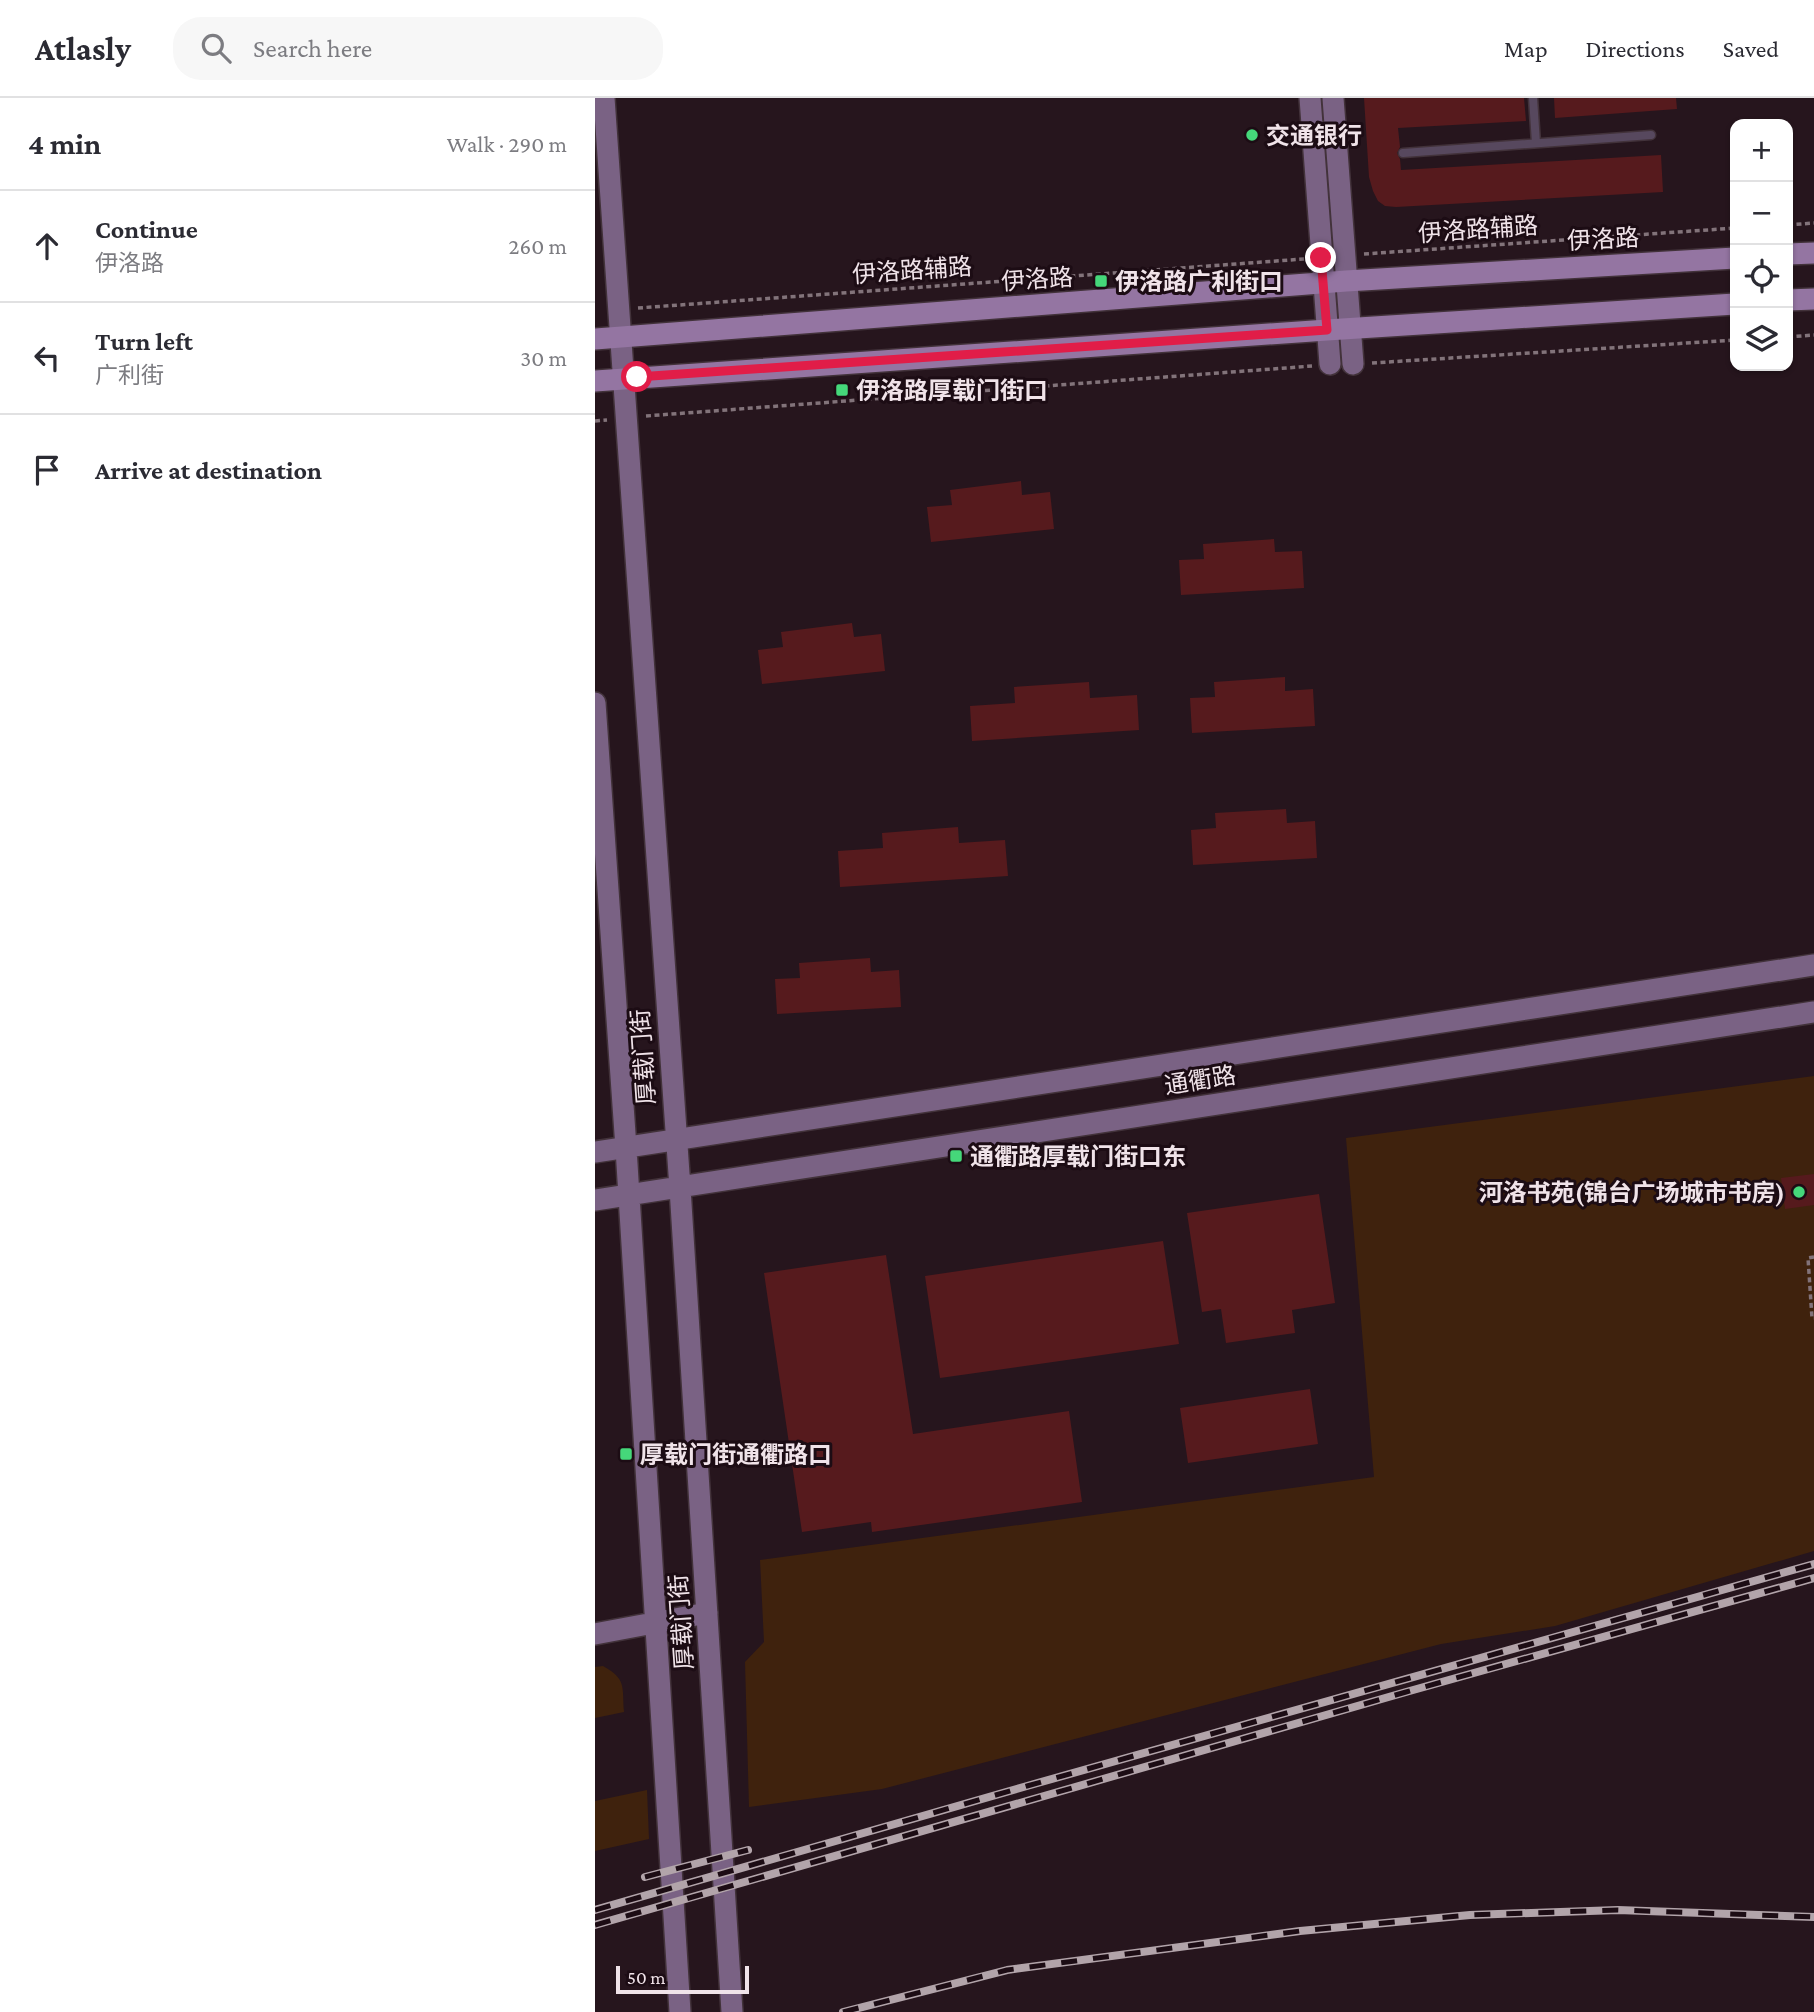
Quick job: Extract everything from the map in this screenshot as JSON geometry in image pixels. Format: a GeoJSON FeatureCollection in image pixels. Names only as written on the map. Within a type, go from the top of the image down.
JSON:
{"type":"FeatureCollection","features":[{"type":"Feature","properties":{"kind":"main road","name":"厚载门街"},"geometry":{"type":"LineString","coordinates":[[604,98],[680,1188],[732,2012]]}},
{"type":"Feature","properties":{"kind":"main road"},"geometry":{"type":"LineString","coordinates":[[1310,98],[1330,365]]}},
{"type":"Feature","properties":{"kind":"main road"},"geometry":{"type":"LineString","coordinates":[[1333,98],[1353,365]]}},
{"type":"Feature","properties":{"kind":"main road"},"geometry":{"type":"LineString","coordinates":[[1793,254],[1814,253]]}},
{"type":"Feature","properties":{"kind":"main road","name":"伊洛路"},"geometry":{"type":"LineString","coordinates":[[595,339],[1346,281],[1730,258]]}},
{"type":"Feature","properties":{"kind":"main road"},"geometry":{"type":"LineString","coordinates":[[1793,300],[1814,299]]}},
{"type":"Feature","properties":{"kind":"main road"},"geometry":{"type":"LineString","coordinates":[[595,381],[1730,304]]}},
{"type":"Feature","properties":{"kind":"main road","name":"厚载门街"},"geometry":{"type":"LineString","coordinates":[[595,703],[680,2012]]}},
{"type":"Feature","properties":{"kind":"main road","name":"通衢路"},"geometry":{"type":"LineString","coordinates":[[595,1152],[1814,965]]}},
{"type":"Feature","properties":{"kind":"main road","name":"通衢路"},"geometry":{"type":"LineString","coordinates":[[595,1201],[1814,1012]]}},
{"type":"Feature","properties":{"kind":"main road"},"geometry":{"type":"LineString","coordinates":[[595,1634],[707,1612]]}},
{"type":"Feature","properties":{"kind":"lane"},"geometry":{"type":"LineString","coordinates":[[1532,98],[1536,143]]}},
{"type":"Feature","properties":{"kind":"lane"},"geometry":{"type":"LineString","coordinates":[[1403,153],[1651,135]]}},
{"type":"Feature","properties":{"kind":"path"},"geometry":{"type":"LineString","coordinates":[[1793,225],[1814,223]]}},
{"type":"Feature","properties":{"kind":"path","name":"伊洛路辅路"},"geometry":{"type":"LineString","coordinates":[[1345,256],[1730,228]]}},
{"type":"Feature","properties":{"kind":"path","name":"伊洛路辅路"},"geometry":{"type":"LineString","coordinates":[[618,310],[1321,258]]}},
{"type":"Feature","properties":{"kind":"path"},"geometry":{"type":"LineString","coordinates":[[1793,337],[1814,335]]}},
{"type":"Feature","properties":{"kind":"path"},"geometry":{"type":"LineString","coordinates":[[1353,365],[1730,340]]}},
{"type":"Feature","properties":{"kind":"path"},"geometry":{"type":"LineString","coordinates":[[595,421],[1330,365]]}},
{"type":"Feature","properties":{"kind":"path"},"geometry":{"type":"LineString","coordinates":[[1814,1257],[1808,1258],[1814,1318]]}},
{"type":"Feature","properties":{"kind":"shaded area"},"geometry":{"type":"Polygon","coordinates":[[[1814,1076],[1814,1551],[1555,1626],[1441,1644],[882,1789],[749,1807],[745,1662],[764,1642],[760,1560],[1374,1477],[1346,1138],[1814,1076]]]}},
{"type":"Feature","properties":{"kind":"shaded area"},"geometry":{"type":"Polygon","coordinates":[[[603,1666],[616,1675],[622,1684],[624,1712],[595,1718],[595,1667],[603,1666]]]}},
{"type":"Feature","properties":{"kind":"shaded area"},"geometry":{"type":"Polygon","coordinates":[[[647,1790],[649,1839],[595,1851],[595,1801],[647,1790]]]}},
{"type":"Feature","properties":{"kind":"building"},"geometry":{"type":"Polygon","coordinates":[[[1364,98],[1524,98],[1526,121],[1398,128],[1400,147],[1397,153],[1401,170],[1661,155],[1663,192],[1385,206],[1378,201],[1369,177],[1364,98]]]}},
{"type":"Feature","properties":{"kind":"building"},"geometry":{"type":"Polygon","coordinates":[[[1554,98],[1676,98],[1677,109],[1555,118],[1554,98]]]}},
{"type":"Feature","properties":{"kind":"building"},"geometry":{"type":"Polygon","coordinates":[[[1021,481],[1022,495],[1050,492],[1054,529],[931,542],[927,507],[952,505],[950,490],[1021,481]]]}},
{"type":"Feature","properties":{"kind":"building"},"geometry":{"type":"Polygon","coordinates":[[[1274,539],[1275,552],[1302,551],[1304,588],[1181,595],[1179,560],[1204,559],[1203,544],[1274,539]]]}},
{"type":"Feature","properties":{"kind":"building"},"geometry":{"type":"Polygon","coordinates":[[[852,623],[854,637],[881,634],[885,671],[762,684],[758,650],[783,647],[781,632],[852,623]]]}},
{"type":"Feature","properties":{"kind":"building"},"geometry":{"type":"Polygon","coordinates":[[[1285,677],[1285,691],[1313,689],[1315,726],[1192,733],[1190,698],[1215,697],[1214,682],[1285,677]]]}},
{"type":"Feature","properties":{"kind":"building"},"geometry":{"type":"Polygon","coordinates":[[[1089,682],[1090,698],[1137,695],[1139,730],[972,741],[970,706],[1015,703],[1014,687],[1089,682]]]}},
{"type":"Feature","properties":{"kind":"building"},"geometry":{"type":"Polygon","coordinates":[[[1286,809],[1287,823],[1315,821],[1317,858],[1193,865],[1191,830],[1216,828],[1215,813],[1286,809]]]}},
{"type":"Feature","properties":{"kind":"building"},"geometry":{"type":"Polygon","coordinates":[[[958,827],[959,843],[1005,840],[1008,876],[840,887],[838,851],[883,848],[882,833],[958,827]]]}},
{"type":"Feature","properties":{"kind":"building"},"geometry":{"type":"Polygon","coordinates":[[[870,958],[871,972],[899,970],[901,1007],[777,1014],[775,979],[800,978],[799,963],[870,958]]]}},
{"type":"Feature","properties":{"kind":"building","name":"河洛书苑(锦台广场城市书房)"},"geometry":{"type":"Polygon","coordinates":[[[1814,1174],[1814,1205],[1785,1209],[1781,1178],[1814,1174]]]}},
{"type":"Feature","properties":{"kind":"building"},"geometry":{"type":"Polygon","coordinates":[[[1319,1194],[1335,1303],[1292,1310],[1295,1333],[1226,1343],[1221,1309],[1202,1312],[1187,1213],[1319,1194]]]}},
{"type":"Feature","properties":{"kind":"building"},"geometry":{"type":"Polygon","coordinates":[[[1163,1241],[1179,1344],[940,1378],[925,1276],[1163,1241]]]}},
{"type":"Feature","properties":{"kind":"building"},"geometry":{"type":"Polygon","coordinates":[[[886,1255],[913,1434],[1069,1411],[1082,1502],[872,1532],[871,1522],[802,1532],[764,1273],[886,1255]]]}},
{"type":"Feature","properties":{"kind":"building"},"geometry":{"type":"Polygon","coordinates":[[[1310,1389],[1318,1444],[1188,1463],[1180,1408],[1310,1389]]]}},
{"type":"Feature","properties":{"kind":"railway"},"geometry":{"type":"LineString","coordinates":[[595,1910],[1814,1564]]}},
{"type":"Feature","properties":{"kind":"railway"},"geometry":{"type":"LineString","coordinates":[[595,1925],[1814,1578]]}},
{"type":"Feature","properties":{"kind":"railway"},"geometry":{"type":"LineString","coordinates":[[645,1877],[748,1850]]}},
{"type":"Feature","properties":{"kind":"railway"},"geometry":{"type":"LineString","coordinates":[[843,2012],[1007,1970],[1300,1931],[1470,1915],[1618,1910],[1814,1917]]}},
{"type":"Feature","properties":{"kind":"place","name":"交通银行"},"geometry":{"type":"Point","coordinates":[1252,135]}},
{"type":"Feature","properties":{"kind":"place","name":"伊洛路广利街口"},"geometry":{"type":"Point","coordinates":[1101,281]}},
{"type":"Feature","properties":{"kind":"place","name":"伊洛路厚载门街口"},"geometry":{"type":"Point","coordinates":[842,390]}},
{"type":"Feature","properties":{"kind":"place","name":"通衢路厚载门街口东"},"geometry":{"type":"Point","coordinates":[956,1156]}},
{"type":"Feature","properties":{"kind":"place","name":"河洛书苑(锦台广场城市书房)"},"geometry":{"type":"Point","coordinates":[1799,1192]}},
{"type":"Feature","properties":{"kind":"place","name":"厚载门街通衢路口"},"geometry":{"type":"Point","coordinates":[626,1454]}},
{"type":"Feature","properties":{"kind":"route"},"geometry":{"type":"LineString","coordinates":[[637,377],[1327,330],[1321,258]]}}]}
